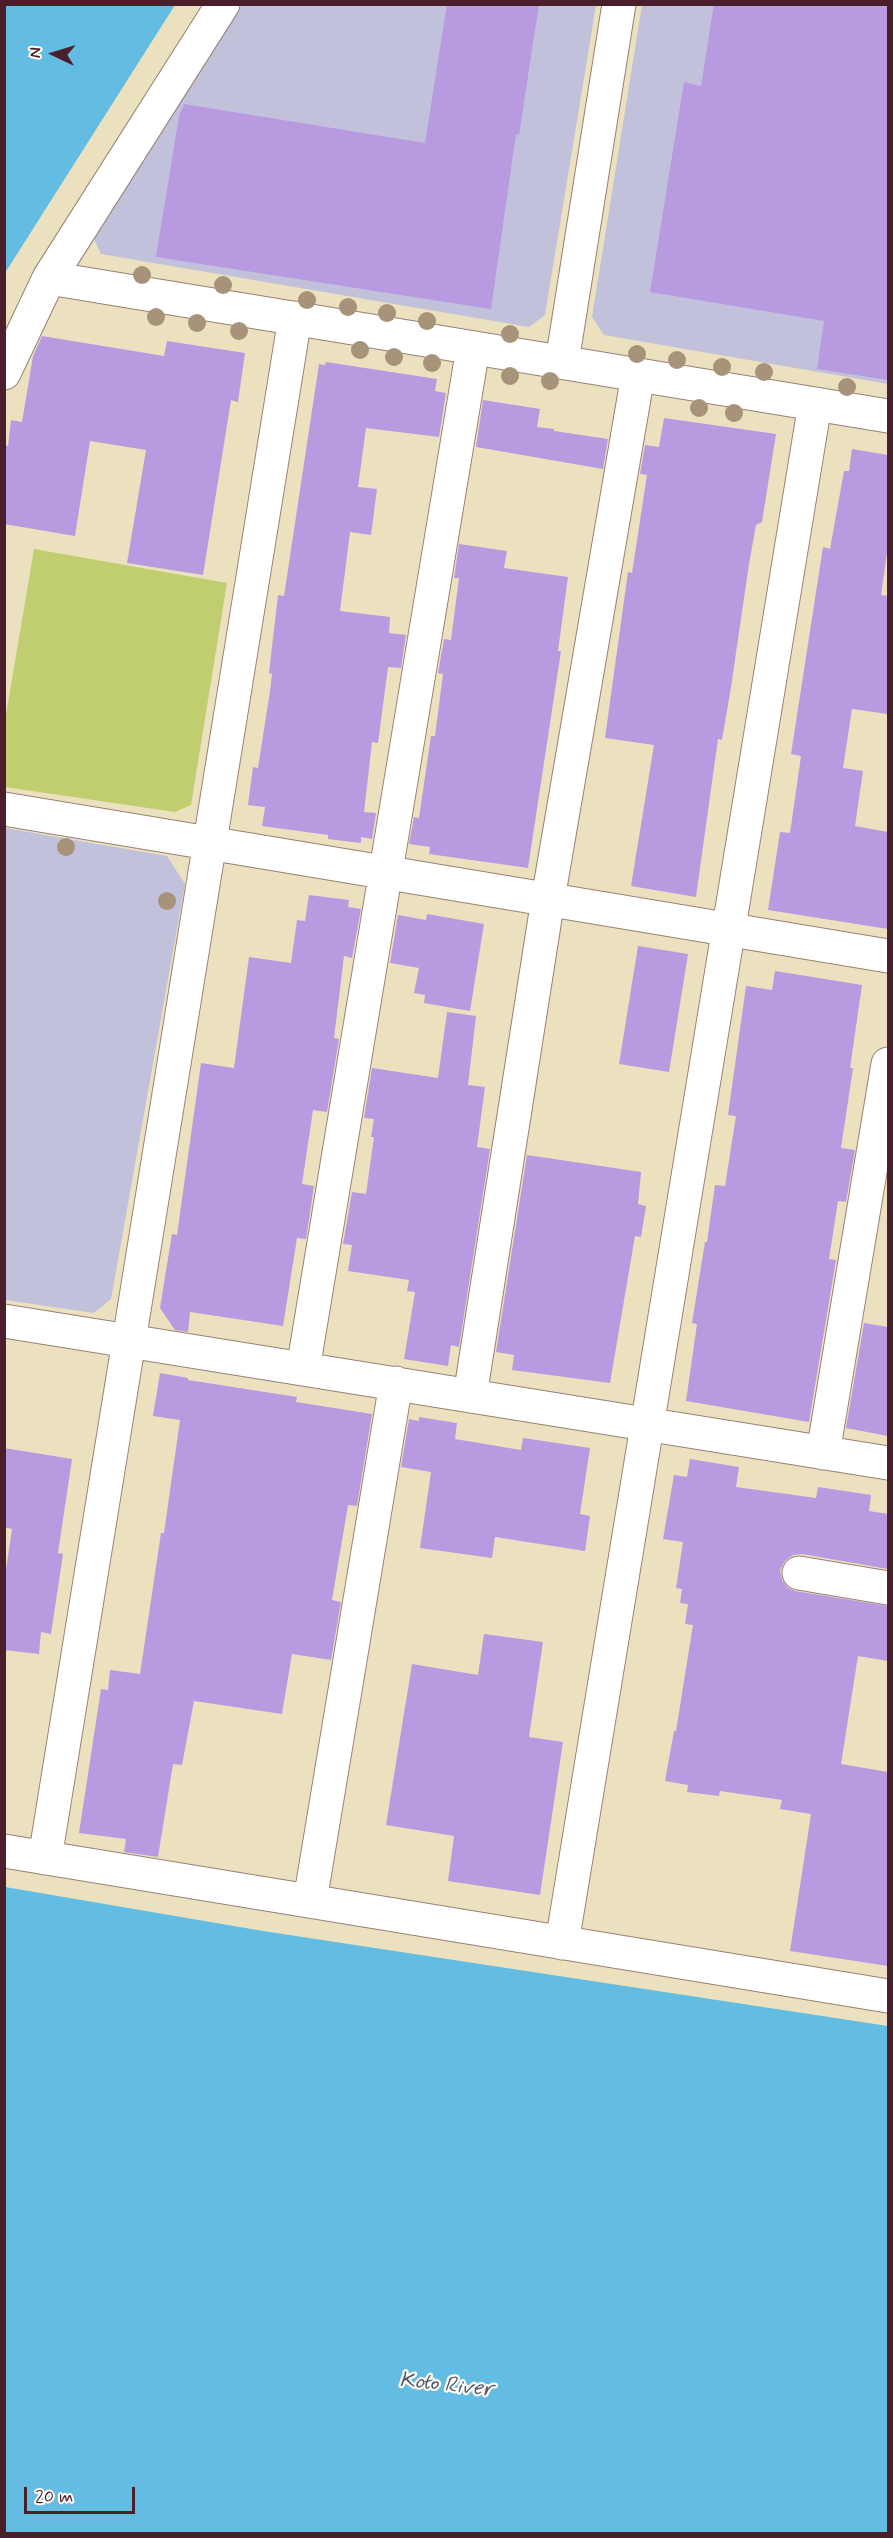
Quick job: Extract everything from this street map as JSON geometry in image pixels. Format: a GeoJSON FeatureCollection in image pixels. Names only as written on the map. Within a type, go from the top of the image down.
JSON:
{"type":"FeatureCollection","features":[{"type":"Feature","properties":{"kind":"street"},"geometry":{"type":"LineString","coordinates":[[4,373],[49,278],[224,4]]}},
{"type":"Feature","properties":{"kind":"street"},"geometry":{"type":"LineString","coordinates":[[562,362],[619,4]]}},
{"type":"Feature","properties":{"kind":"street"},"geometry":{"type":"LineString","coordinates":[[49,278],[888,416]]}},
{"type":"Feature","properties":{"kind":"street"},"geometry":{"type":"LineString","coordinates":[[45,1858],[295,318]]}},
{"type":"Feature","properties":{"kind":"street"},"geometry":{"type":"LineString","coordinates":[[303,1369],[473,348]]}},
{"type":"Feature","properties":{"kind":"street"},"geometry":{"type":"LineString","coordinates":[[470,1396],[548,899],[638,375]]}},
{"type":"Feature","properties":{"kind":"street"},"geometry":{"type":"LineString","coordinates":[[562,1943],[815,404]]}},
{"type":"Feature","properties":{"kind":"street"},"geometry":{"type":"LineString","coordinates":[[4,809],[888,956]]}},
{"type":"Feature","properties":{"kind":"street"},"geometry":{"type":"LineString","coordinates":[[823,1453],[888,1064]]}},
{"type":"Feature","properties":{"kind":"street"},"geometry":{"type":"LineString","coordinates":[[4,1321],[888,1463]]}},
{"type":"Feature","properties":{"kind":"street"},"geometry":{"type":"LineString","coordinates":[[310,1901],[396,1383]]}},
{"type":"Feature","properties":{"kind":"street"},"geometry":{"type":"LineString","coordinates":[[799,1573],[888,1588]]}},
{"type":"Feature","properties":{"kind":"street"},"geometry":{"type":"LineString","coordinates":[[4,1851],[888,1996]]}},
{"type":"Feature","properties":{"kind":"shaded area"},"geometry":{"type":"Polygon","coordinates":[[[242,5],[596,5],[545,315],[529,327],[101,254],[94,239],[242,5]]]}},
{"type":"Feature","properties":{"kind":"shaded area"},"geometry":{"type":"Polygon","coordinates":[[[642,5],[888,5],[888,384],[604,335],[592,317],[642,5]]]}},
{"type":"Feature","properties":{"kind":"shaded area"},"geometry":{"type":"Polygon","coordinates":[[[5,828],[167,856],[185,884],[111,1299],[94,1313],[5,1300],[5,828]]]}},
{"type":"Feature","properties":{"kind":"green space"},"geometry":{"type":"Polygon","coordinates":[[[34,549],[227,583],[191,805],[175,812],[5,787],[5,721],[34,549]]]}},
{"type":"Feature","properties":{"kind":"water"},"geometry":{"type":"Polygon","coordinates":[[[4,5],[175,5],[5,273],[4,5]]]}},
{"type":"Feature","properties":{"kind":"water","name":"Koto River"},"geometry":{"type":"Polygon","coordinates":[[[5,1887],[263,1931],[888,2026],[888,2533],[5,2533],[5,1887]]]}},
{"type":"Feature","properties":{"kind":"building"},"geometry":{"type":"Polygon","coordinates":[[[447,4],[539,4],[519,135],[516,134],[491,309],[156,257],[179,116],[184,104],[425,143],[447,4]]]}},
{"type":"Feature","properties":{"kind":"building"},"geometry":{"type":"Polygon","coordinates":[[[714,4],[888,4],[888,380],[817,369],[824,321],[650,292],[684,82],[701,86],[714,4]]]}},
{"type":"Feature","properties":{"kind":"building"},"geometry":{"type":"Polygon","coordinates":[[[42,336],[164,356],[167,341],[245,353],[238,402],[231,400],[203,575],[127,563],[146,450],[90,441],[75,536],[4,524],[4,445],[8,446],[11,420],[22,422],[33,356],[42,336]]]}},
{"type":"Feature","properties":{"kind":"building"},"geometry":{"type":"Polygon","coordinates":[[[326,362],[437,379],[435,391],[446,393],[439,437],[366,428],[358,487],[377,489],[371,535],[350,532],[340,611],[390,617],[389,633],[406,635],[401,668],[388,667],[378,743],[372,742],[364,812],[376,813],[372,839],[361,837],[361,843],[328,839],[328,835],[262,826],[265,807],[248,805],[253,767],[258,768],[270,691],[272,674],[269,673],[278,595],[284,596],[319,364],[325,365],[326,362]]]}},
{"type":"Feature","properties":{"kind":"building"},"geometry":{"type":"Polygon","coordinates":[[[483,400],[540,409],[537,427],[608,439],[603,469],[476,447],[483,400]]]}},
{"type":"Feature","properties":{"kind":"building"},"geometry":{"type":"Polygon","coordinates":[[[664,418],[776,434],[762,522],[756,525],[749,564],[722,740],[718,739],[696,897],[631,886],[654,745],[605,738],[628,572],[632,573],[647,475],[640,474],[645,445],[659,447],[664,418]]]}},
{"type":"Feature","properties":{"kind":"building"},"geometry":{"type":"Polygon","coordinates":[[[852,449],[888,455],[888,546],[881,595],[888,596],[888,714],[852,709],[843,768],[863,771],[855,826],[888,832],[888,929],[768,910],[780,832],[790,833],[801,756],[791,754],[823,547],[830,549],[844,471],[849,471],[852,449]]]}},
{"type":"Feature","properties":{"kind":"building"},"geometry":{"type":"Polygon","coordinates":[[[459,544],[507,551],[504,568],[568,577],[558,651],[561,651],[528,868],[429,854],[430,847],[409,844],[414,817],[419,818],[431,736],[435,736],[443,674],[438,673],[444,639],[451,640],[459,578],[454,578],[459,544]]]}},
{"type":"Feature","properties":{"kind":"building"},"geometry":{"type":"Polygon","coordinates":[[[309,895],[349,900],[348,907],[361,909],[352,958],[344,956],[334,1038],[339,1039],[327,1112],[313,1110],[302,1184],[314,1186],[306,1239],[297,1238],[283,1326],[190,1312],[188,1332],[175,1330],[160,1308],[172,1234],[177,1235],[201,1063],[234,1068],[249,957],[291,963],[297,920],[305,921],[309,895]]]}},
{"type":"Feature","properties":{"kind":"building"},"geometry":{"type":"Polygon","coordinates":[[[427,914],[484,924],[470,1011],[424,1003],[425,995],[414,993],[419,968],[390,963],[398,915],[426,920],[427,914]]]}},
{"type":"Feature","properties":{"kind":"building"},"geometry":{"type":"Polygon","coordinates":[[[638,946],[688,954],[669,1072],[619,1064],[638,946]]]}},
{"type":"Feature","properties":{"kind":"building"},"geometry":{"type":"Polygon","coordinates":[[[775,971],[862,985],[841,1148],[855,1150],[846,1202],[838,1201],[829,1259],[836,1260],[809,1422],[686,1401],[697,1324],[692,1323],[715,1185],[725,1186],[736,1116],[728,1115],[746,986],[772,990],[775,971]]]}},
{"type":"Feature","properties":{"kind":"building"},"geometry":{"type":"Polygon","coordinates":[[[447,1012],[476,1016],[468,1085],[485,1087],[477,1147],[490,1149],[459,1347],[451,1345],[448,1366],[404,1359],[415,1292],[407,1291],[409,1280],[348,1271],[352,1245],[343,1244],[352,1192],[366,1194],[374,1137],[371,1137],[374,1119],[364,1118],[372,1068],[438,1078],[447,1012]]]}},
{"type":"Feature","properties":{"kind":"building"},"geometry":{"type":"Polygon","coordinates":[[[527,1155],[641,1172],[638,1204],[646,1206],[641,1237],[635,1236],[610,1383],[512,1370],[514,1355],[496,1352],[527,1155]]]}},
{"type":"Feature","properties":{"kind":"building"},"geometry":{"type":"Polygon","coordinates":[[[864,1323],[888,1327],[888,1436],[846,1428],[864,1323]]]}},
{"type":"Feature","properties":{"kind":"building"},"geometry":{"type":"Polygon","coordinates":[[[160,1373],[188,1378],[188,1380],[297,1397],[296,1402],[372,1414],[357,1506],[348,1505],[332,1600],[341,1602],[331,1660],[292,1654],[282,1714],[194,1701],[182,1765],[173,1764],[158,1857],[124,1852],[126,1839],[79,1833],[101,1689],[108,1690],[110,1670],[140,1674],[180,1420],[153,1416],[160,1373]]]}},
{"type":"Feature","properties":{"kind":"building"},"geometry":{"type":"Polygon","coordinates":[[[419,1417],[457,1423],[455,1439],[521,1450],[523,1438],[590,1448],[580,1514],[590,1516],[585,1551],[495,1537],[492,1558],[420,1548],[431,1472],[401,1467],[409,1419],[419,1421],[419,1417]]]}},
{"type":"Feature","properties":{"kind":"building"},"geometry":{"type":"Polygon","coordinates":[[[4,1448],[72,1459],[58,1553],[63,1554],[51,1634],[41,1632],[39,1654],[4,1650],[4,1583],[12,1529],[4,1527],[4,1448]]]}},
{"type":"Feature","properties":{"kind":"building"},"geometry":{"type":"Polygon","coordinates":[[[690,1459],[739,1467],[736,1487],[816,1498],[818,1487],[871,1495],[869,1511],[888,1514],[888,1569],[802,1554],[793,1555],[785,1561],[780,1570],[782,1580],[787,1587],[795,1591],[888,1606],[888,1661],[858,1656],[841,1764],[888,1772],[888,1966],[790,1951],[811,1814],[780,1809],[782,1800],[720,1791],[719,1796],[687,1792],[688,1785],[665,1781],[674,1731],[676,1731],[693,1625],[685,1624],[688,1604],[680,1603],[682,1589],[676,1588],[683,1542],[663,1539],[674,1475],[687,1477],[690,1459]]]}},
{"type":"Feature","properties":{"kind":"building"},"geometry":{"type":"Polygon","coordinates":[[[484,1634],[543,1642],[529,1737],[563,1742],[540,1895],[448,1881],[454,1836],[386,1825],[412,1664],[478,1675],[484,1634]]]}}]}
